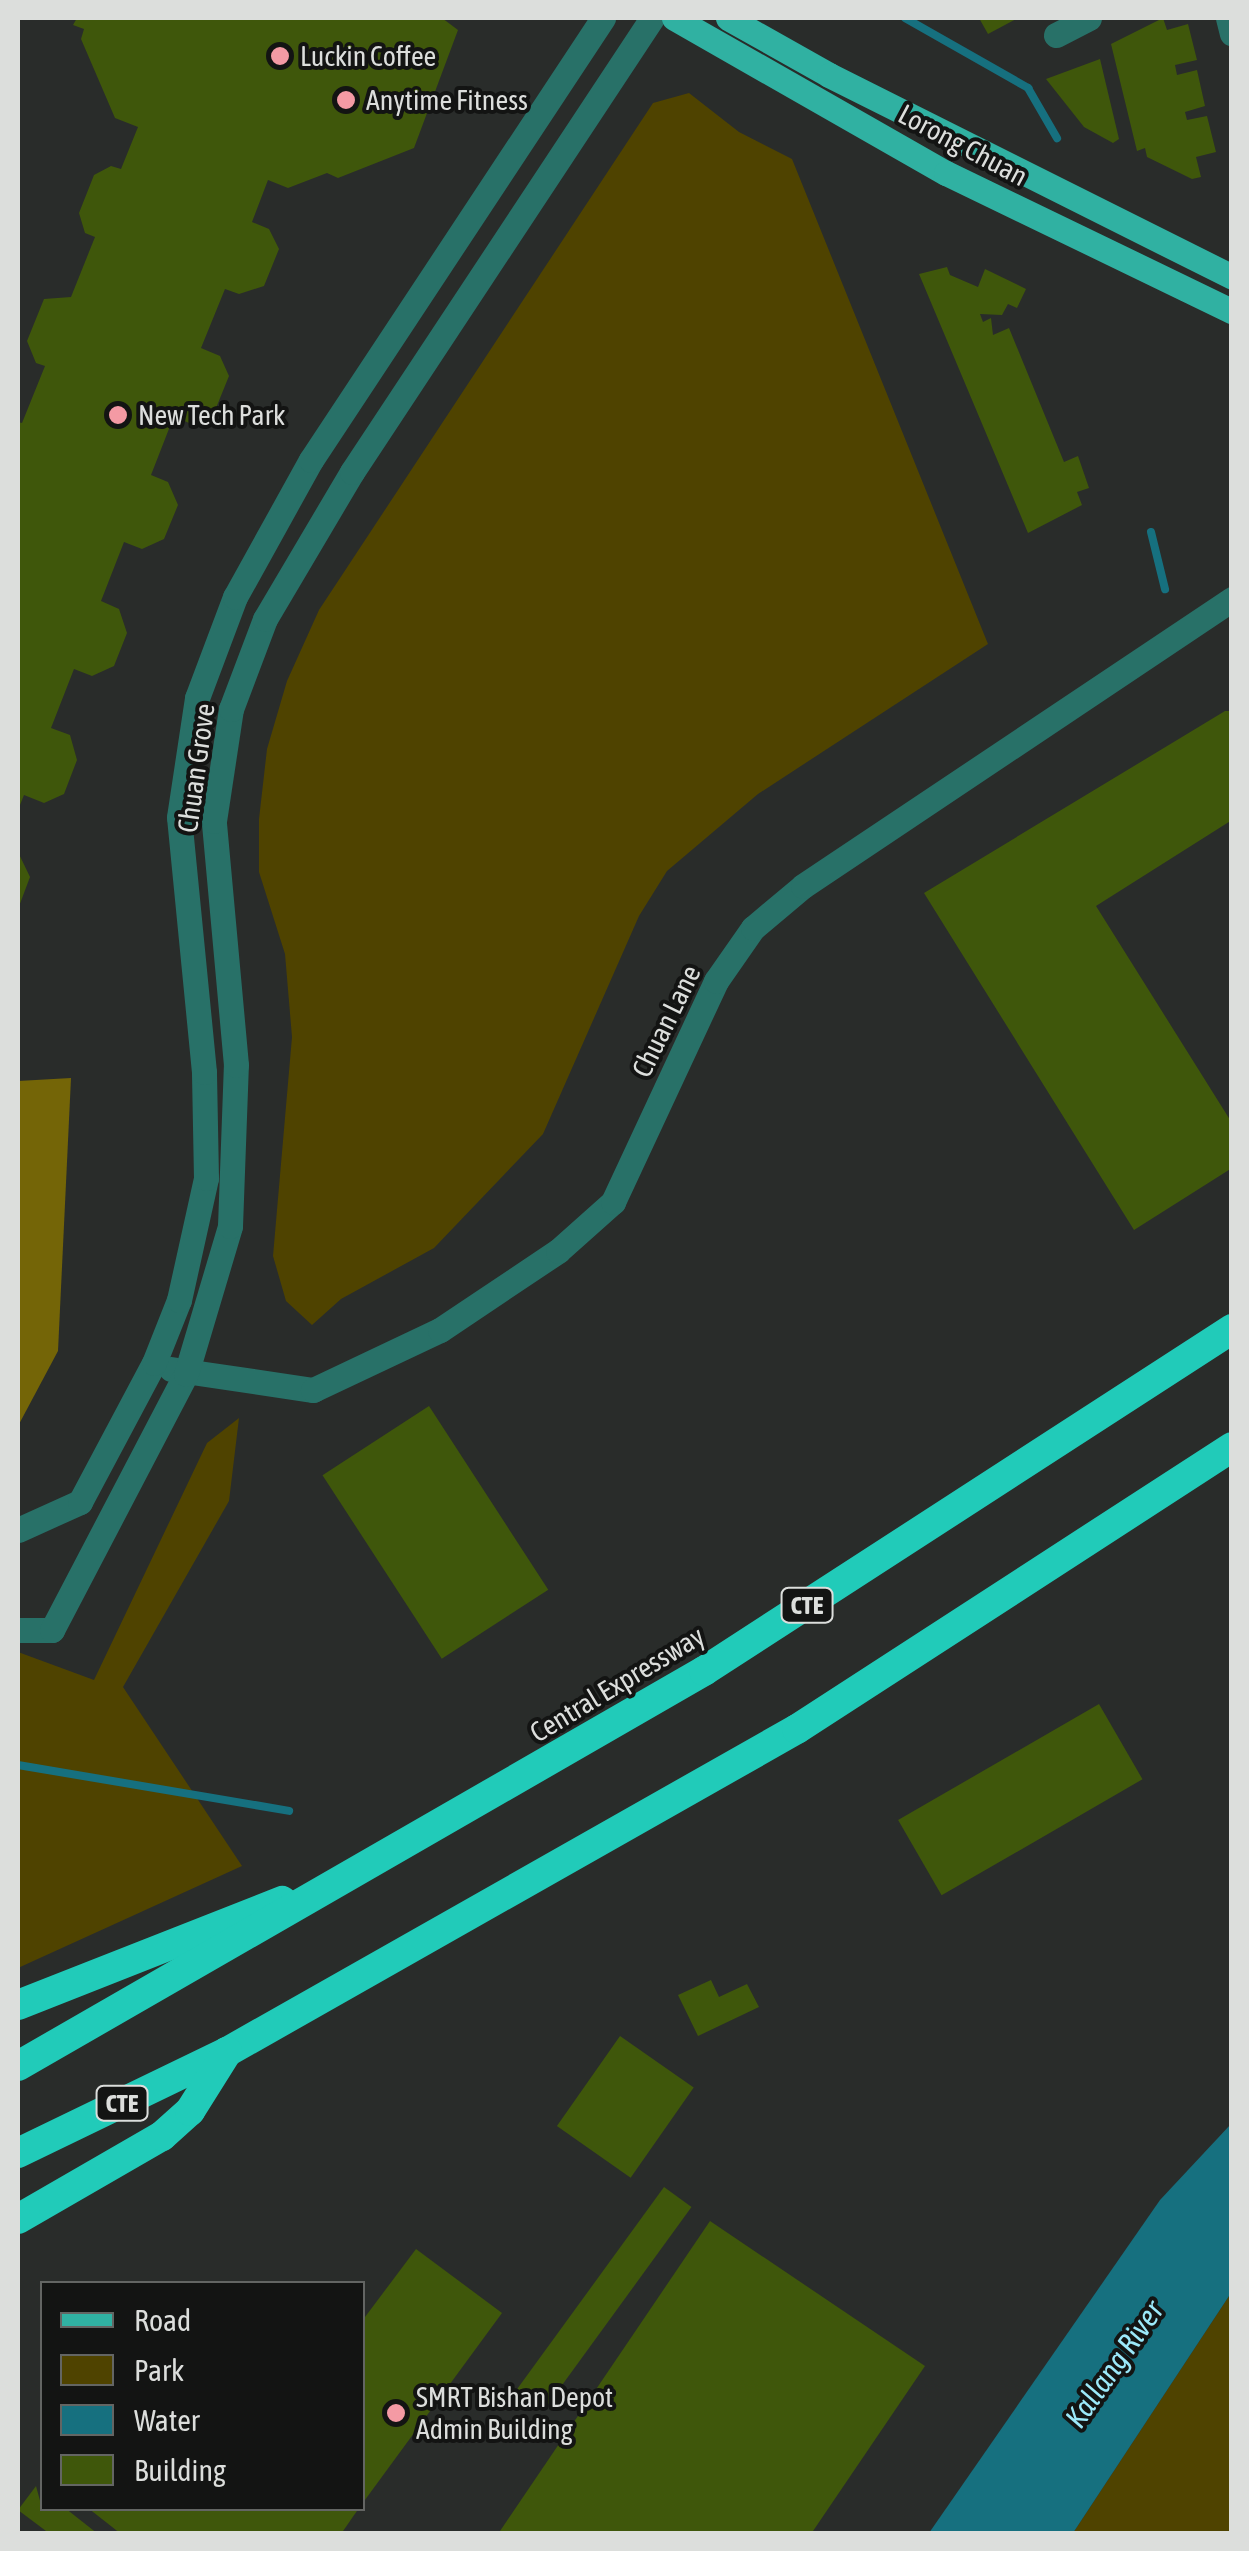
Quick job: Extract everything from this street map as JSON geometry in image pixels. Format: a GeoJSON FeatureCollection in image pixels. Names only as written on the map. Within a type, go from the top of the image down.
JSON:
{"type":"FeatureCollection","features":[{"type":"Feature","properties":{"kind":"highway","name":"Central Expressway"},"geometry":{"type":"LineString","coordinates":[[18,2066],[374,1867],[704,1671],[1232,1329]]}},
{"type":"Feature","properties":{"kind":"highway","name":"CTE"},"geometry":{"type":"LineString","coordinates":[[18,2154],[227,2052],[797,1729],[1232,1447]]}},
{"type":"Feature","properties":{"kind":"highway"},"geometry":{"type":"LineString","coordinates":[[18,2005],[374,1867]]}},
{"type":"Feature","properties":{"kind":"highway"},"geometry":{"type":"LineString","coordinates":[[18,2219],[162,2136],[190,2111],[227,2052]]}},
{"type":"Feature","properties":{"kind":"main road","name":"Lorong Chuan"},"geometry":{"type":"LineString","coordinates":[[674,18],[946,173],[1224,308]]}},
{"type":"Feature","properties":{"kind":"main road","name":"Lorong Chuan"},"geometry":{"type":"LineString","coordinates":[[728,18],[1232,278]]}},
{"type":"Feature","properties":{"kind":"street","name":"Chuan Grove"},"geometry":{"type":"LineString","coordinates":[[18,1530],[80,1502],[154,1363],[179,1300],[206,1178],[204,1072],[179,817],[197,698],[235,597],[311,460],[603,18]]}},
{"type":"Feature","properties":{"kind":"street","name":"Chuan Grove"},"geometry":{"type":"LineString","coordinates":[[18,1630],[52,1630],[186,1374],[206,1319],[236,1176],[236,1064],[214,821],[230,709],[265,619],[352,472],[652,18]]}},
{"type":"Feature","properties":{"kind":"street"},"geometry":{"type":"LineString","coordinates":[[1056,35],[1089,18]]}},
{"type":"Feature","properties":{"kind":"street"},"geometry":{"type":"LineString","coordinates":[[1228,18],[1232,34]]}},
{"type":"Feature","properties":{"kind":"street"},"geometry":{"type":"LineString","coordinates":[[1224,308],[1232,278]]}},
{"type":"Feature","properties":{"kind":"street","name":"Chuan Lane"},"geometry":{"type":"LineString","coordinates":[[154,1363],[186,1374],[313,1390],[440,1330],[558,1251],[613,1202],[716,981],[763,919],[1064,707],[1232,599]]}},
{"type":"Feature","properties":{"kind":"green space"},"geometry":{"type":"Polygon","coordinates":[[[689,93],[739,132],[792,159],[988,644],[758,794],[667,871],[639,916],[543,1134],[434,1248],[341,1299],[312,1325],[286,1301],[273,1256],[292,1037],[285,954],[259,872],[259,819],[267,749],[287,681],[319,610],[653,103],[689,93]]]}},
{"type":"Feature","properties":{"kind":"green space"},"geometry":{"type":"Polygon","coordinates":[[[239,1418],[229,1501],[123,1687],[242,1866],[18,1968],[18,1652],[94,1680],[207,1443],[239,1418]]]}},
{"type":"Feature","properties":{"kind":"green space"},"geometry":{"type":"Polygon","coordinates":[[[1231,2293],[1231,2533],[1073,2533],[1231,2293]]]}},
{"type":"Feature","properties":{"kind":"shaded area"},"geometry":{"type":"Polygon","coordinates":[[[71,1078],[58,1351],[18,1426],[18,1081],[71,1078]]]}},
{"type":"Feature","properties":{"kind":"water","name":"Kallang River"},"geometry":{"type":"Polygon","coordinates":[[[1231,2124],[1231,2293],[1073,2533],[929,2533],[1160,2200],[1231,2124]]]}},
{"type":"Feature","properties":{"kind":"building","name":"New Tech Park"},"geometry":{"type":"Polygon","coordinates":[[[77,18],[442,18],[458,30],[414,148],[338,178],[327,173],[288,188],[268,180],[252,222],[269,229],[279,249],[264,286],[239,294],[225,289],[201,348],[220,356],[229,376],[214,413],[191,424],[174,416],[151,475],[168,482],[178,505],[164,539],[142,549],[124,542],[101,601],[119,609],[127,633],[114,666],[92,676],[74,669],[51,728],[70,735],[77,760],[64,794],[44,803],[24,795],[18,810],[18,422],[22,423],[45,366],[36,363],[27,341],[44,299],[71,297],[95,237],[85,233],[79,213],[94,175],[111,166],[121,169],[138,127],[115,118],[81,39],[84,29],[73,25],[77,18]]]}},
{"type":"Feature","properties":{"kind":"building"},"geometry":{"type":"Polygon","coordinates":[[[979,18],[1018,18],[988,34],[979,18]]]}},
{"type":"Feature","properties":{"kind":"building"},"geometry":{"type":"Polygon","coordinates":[[[1163,18],[1167,30],[1188,24],[1197,60],[1175,65],[1177,75],[1197,70],[1205,106],[1185,112],[1187,120],[1207,116],[1216,152],[1196,157],[1201,177],[1192,179],[1147,157],[1145,148],[1137,151],[1111,44],[1163,18]]]}},
{"type":"Feature","properties":{"kind":"building"},"geometry":{"type":"Polygon","coordinates":[[[1100,59],[1119,139],[1113,143],[1084,127],[1046,79],[1100,59]]]}},
{"type":"Feature","properties":{"kind":"building"},"geometry":{"type":"Polygon","coordinates":[[[947,267],[950,275],[978,287],[985,269],[1026,289],[1017,308],[1008,304],[1002,315],[980,314],[983,322],[991,318],[993,335],[1009,328],[1064,462],[1078,456],[1089,488],[1077,492],[1082,505],[1028,533],[919,274],[947,267]]]}},
{"type":"Feature","properties":{"kind":"building"},"geometry":{"type":"Polygon","coordinates":[[[1225,711],[1232,711],[1232,820],[1096,906],[1232,1123],[1232,1168],[1134,1230],[924,893],[1225,711]]]}},
{"type":"Feature","properties":{"kind":"building"},"geometry":{"type":"Polygon","coordinates":[[[18,852],[30,877],[18,909],[18,852]]]}},
{"type":"Feature","properties":{"kind":"building"},"geometry":{"type":"Polygon","coordinates":[[[429,1406],[548,1590],[442,1659],[322,1475],[429,1406]]]}},
{"type":"Feature","properties":{"kind":"building"},"geometry":{"type":"Polygon","coordinates":[[[1099,1704],[1142,1779],[942,1895],[898,1820],[1099,1704]]]}},
{"type":"Feature","properties":{"kind":"building"},"geometry":{"type":"Polygon","coordinates":[[[711,1980],[719,1997],[747,1984],[759,2007],[698,2036],[678,1995],[711,1980]]]}},
{"type":"Feature","properties":{"kind":"building"},"geometry":{"type":"Polygon","coordinates":[[[620,2036],[694,2088],[631,2178],[557,2126],[620,2036]]]}},
{"type":"Feature","properties":{"kind":"building"},"geometry":{"type":"Polygon","coordinates":[[[664,2187],[692,2207],[543,2411],[516,2391],[664,2187]]]}},
{"type":"Feature","properties":{"kind":"building"},"geometry":{"type":"Polygon","coordinates":[[[710,2221],[925,2366],[811,2534],[498,2534],[710,2221]]]}},
{"type":"Feature","properties":{"kind":"building","name":"SMRT Bishan Depot Admin Building"},"geometry":{"type":"Polygon","coordinates":[[[416,2249],[502,2313],[365,2500],[365,2317],[416,2249]]]}},
{"type":"Feature","properties":{"kind":"building"},"geometry":{"type":"Polygon","coordinates":[[[36,2486],[40,2511],[69,2511],[98,2534],[50,2534],[18,2510],[36,2486]]]}},
{"type":"Feature","properties":{"kind":"building"},"geometry":{"type":"Polygon","coordinates":[[[92,2511],[357,2511],[341,2534],[121,2534],[92,2511]]]}},
{"type":"Feature","properties":{"kind":"waterway"},"geometry":{"type":"LineString","coordinates":[[905,18],[1028,88],[1057,138]]}},
{"type":"Feature","properties":{"kind":"waterway"},"geometry":{"type":"LineString","coordinates":[[1151,532],[1165,589]]}},
{"type":"Feature","properties":{"kind":"waterway"},"geometry":{"type":"LineString","coordinates":[[18,1765],[289,1811]]}},
{"type":"Feature","properties":{"kind":"place","name":"Luckin Coffee"},"geometry":{"type":"Point","coordinates":[280,56]}},
{"type":"Feature","properties":{"kind":"place","name":"Anytime Fitness"},"geometry":{"type":"Point","coordinates":[346,100]}},
{"type":"Feature","properties":{"kind":"place","name":"New Tech Park"},"geometry":{"type":"Point","coordinates":[118,415]}},
{"type":"Feature","properties":{"kind":"place","name":"SMRT Bishan Depot Admin Building"},"geometry":{"type":"Point","coordinates":[396,2413]}}]}
